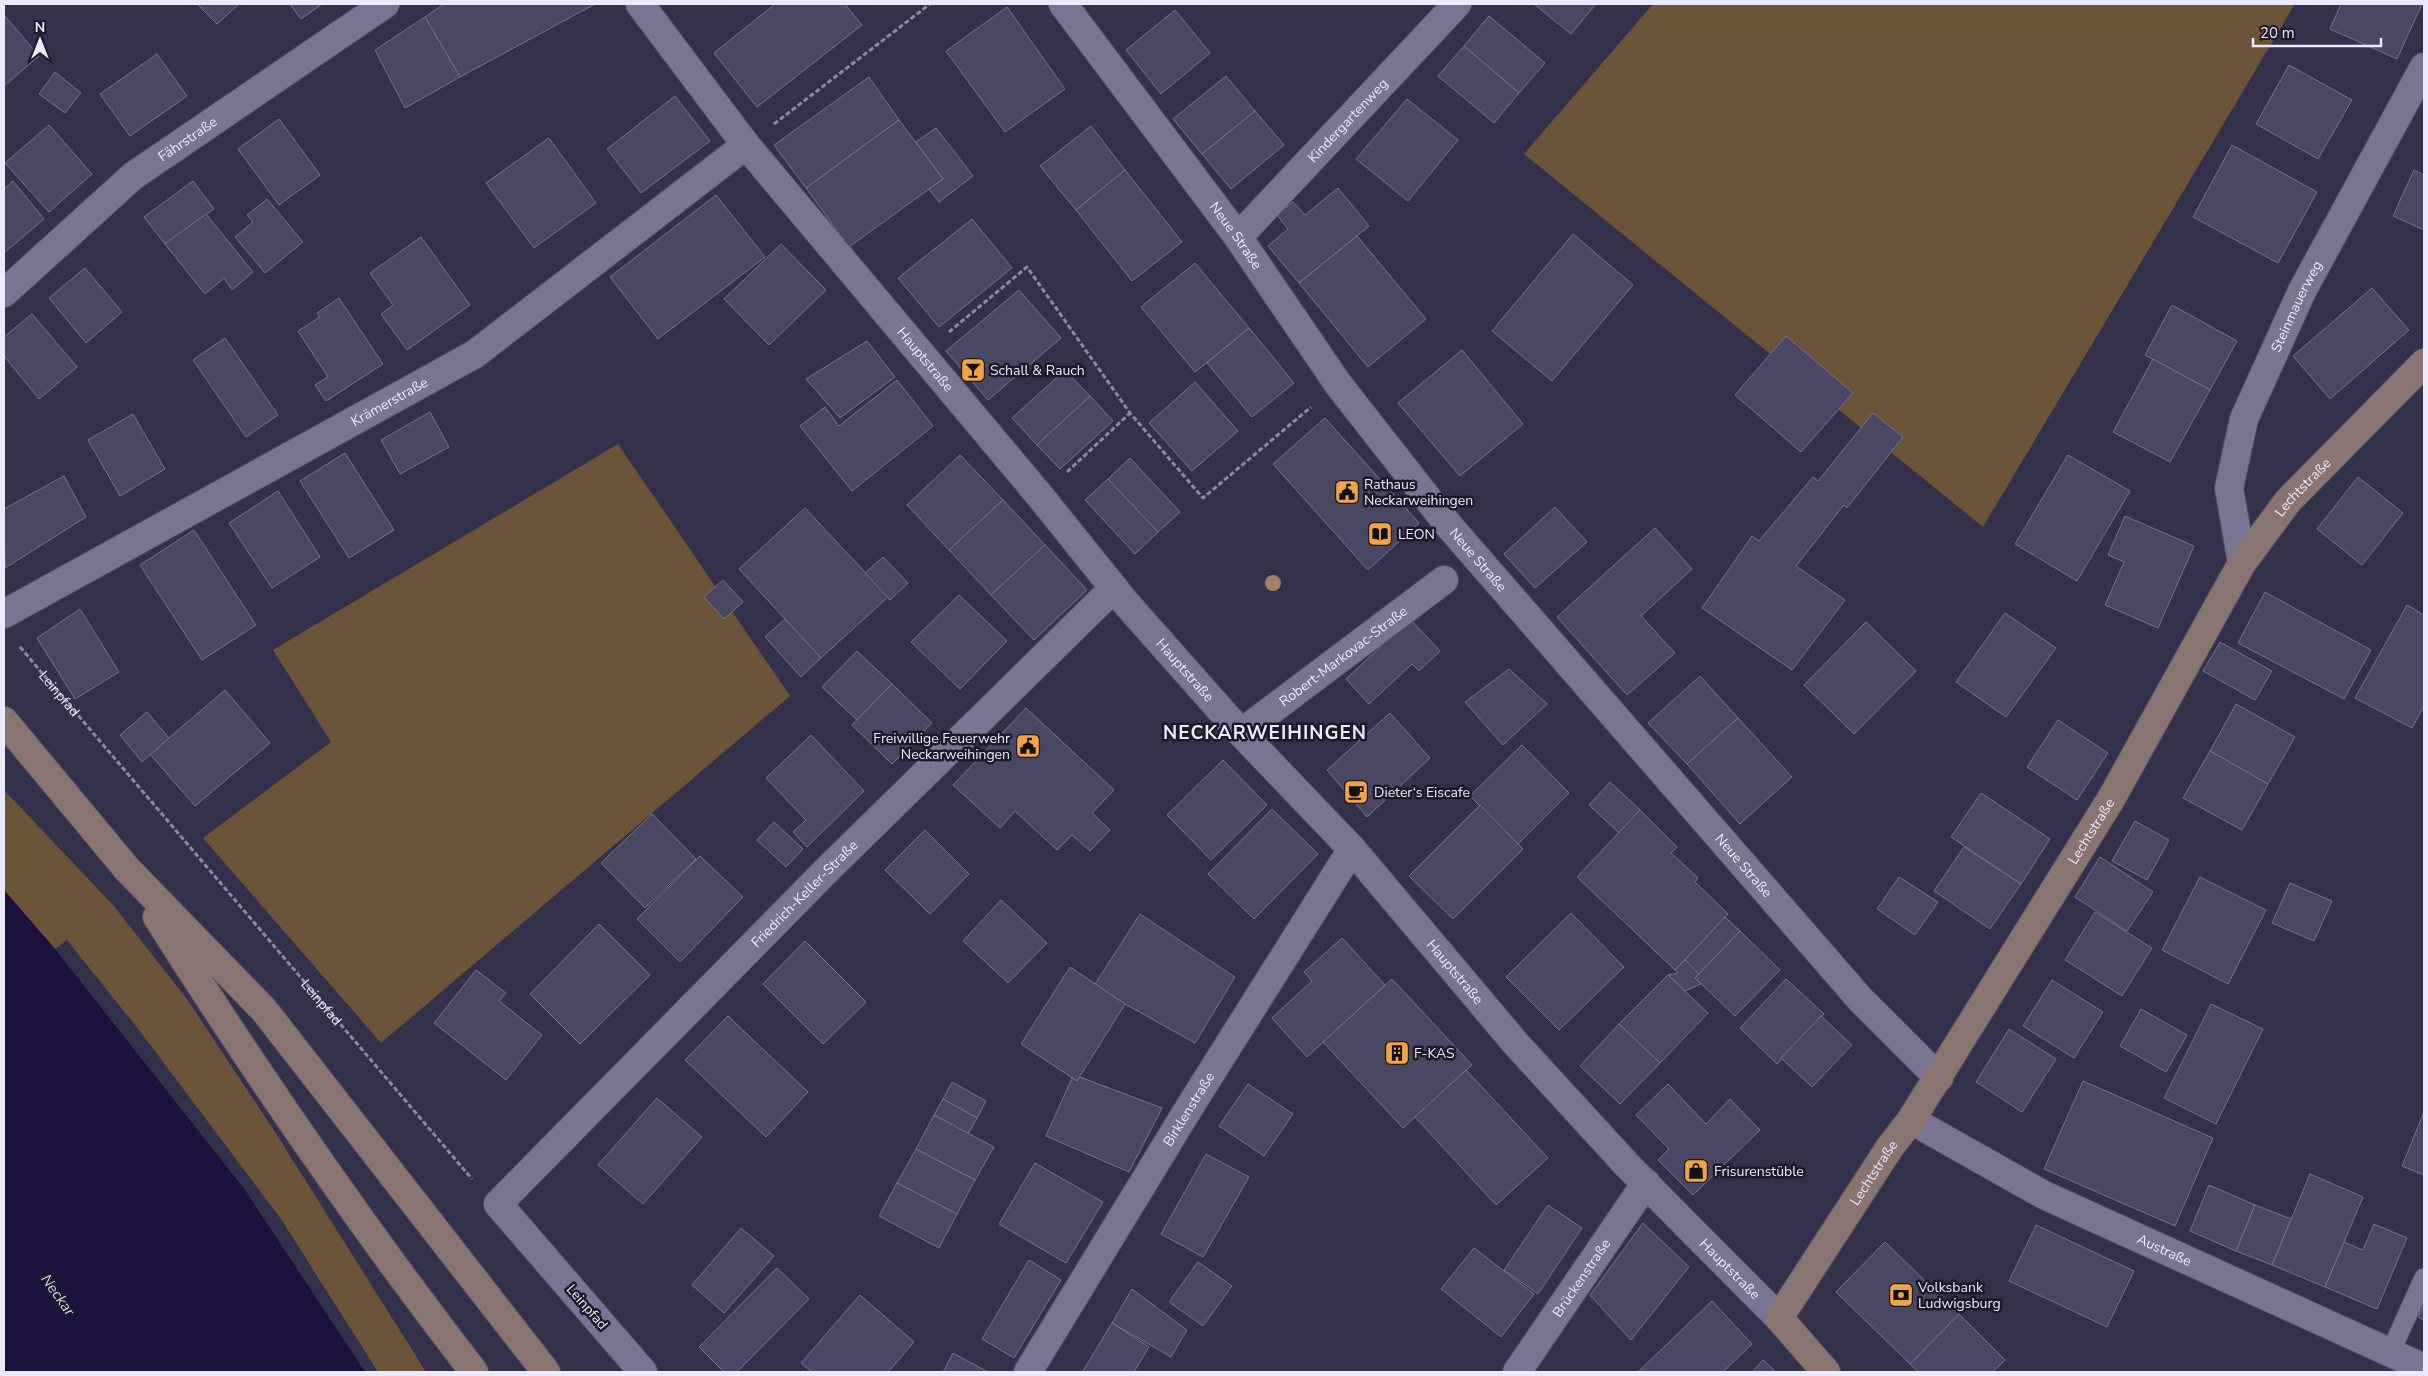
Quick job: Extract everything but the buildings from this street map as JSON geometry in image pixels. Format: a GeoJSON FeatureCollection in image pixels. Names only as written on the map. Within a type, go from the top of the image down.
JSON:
{"type":"FeatureCollection","features":[{"type":"Feature","properties":{"kind":"main road","name":"Lechtstraße"},"geometry":{"type":"LineString","coordinates":[[1778,1318],[1890,1147],[1912,1120],[2111,799],[2242,563],[2288,500],[2424,362]]}},
{"type":"Feature","properties":{"kind":"main road"},"geometry":{"type":"LineString","coordinates":[[4,721],[126,869],[264,1010],[546,1372]]}},
{"type":"Feature","properties":{"kind":"main road"},"geometry":{"type":"LineString","coordinates":[[126,869],[230,1032],[316,1158],[421,1304],[474,1372]]}},
{"type":"Feature","properties":{"kind":"main road","name":"Hauptstraße"},"geometry":{"type":"LineString","coordinates":[[1778,1318],[1826,1372]]}},
{"type":"Feature","properties":{"kind":"street","name":"Fährstraße"},"geometry":{"type":"LineString","coordinates":[[4,293],[133,176],[384,4]]}},
{"type":"Feature","properties":{"kind":"street","name":"Hauptstraße"},"geometry":{"type":"LineString","coordinates":[[640,4],[746,145],[920,356],[1040,496],[1114,588],[1241,733],[1352,849],[1517,1045],[1646,1183],[1778,1318]]}},
{"type":"Feature","properties":{"kind":"street","name":"Neue Straße"},"geometry":{"type":"LineString","coordinates":[[1064,4],[1238,237],[1338,384],[1496,582],[1860,999],[1938,1078]]}},
{"type":"Feature","properties":{"kind":"street","name":"Kindergartenweg"},"geometry":{"type":"LineString","coordinates":[[1238,237],[1457,4]]}},
{"type":"Feature","properties":{"kind":"street","name":"Steinmauerweg"},"geometry":{"type":"LineString","coordinates":[[2242,563],[2229,488],[2244,419],[2302,291],[2424,67]]}},
{"type":"Feature","properties":{"kind":"street","name":"Krämerstraße"},"geometry":{"type":"LineString","coordinates":[[4,614],[475,354],[746,145]]}},
{"type":"Feature","properties":{"kind":"street","name":"Robert-Markovac-Straße"},"geometry":{"type":"LineString","coordinates":[[1241,733],[1444,580]]}},
{"type":"Feature","properties":{"kind":"street","name":"Friedrich-Keller-Straße"},"geometry":{"type":"LineString","coordinates":[[498,1204],[819,878],[1114,588]]}},
{"type":"Feature","properties":{"kind":"street","name":"Birklenstraße"},"geometry":{"type":"LineString","coordinates":[[1028,1372],[1189,1108],[1352,849]]}},
{"type":"Feature","properties":{"kind":"street","name":"Austraße"},"geometry":{"type":"LineString","coordinates":[[1912,1120],[2044,1195],[2424,1368]]}},
{"type":"Feature","properties":{"kind":"street","name":"Brückenstraße"},"geometry":{"type":"LineString","coordinates":[[1517,1372],[1646,1183]]}},
{"type":"Feature","properties":{"kind":"street","name":"Leinpfad"},"geometry":{"type":"LineString","coordinates":[[498,1204],[643,1372]]}},
{"type":"Feature","properties":{"kind":"lane"},"geometry":{"type":"LineString","coordinates":[[2390,1353],[2424,1278]]}},
{"type":"Feature","properties":{"kind":"path"},"geometry":{"type":"LineString","coordinates":[[746,145],[930,4]]}},
{"type":"Feature","properties":{"kind":"path"},"geometry":{"type":"LineString","coordinates":[[920,356],[1027,267],[1130,413],[1202,498],[1338,384]]}},
{"type":"Feature","properties":{"kind":"path"},"geometry":{"type":"LineString","coordinates":[[1040,496],[1130,413]]}},
{"type":"Feature","properties":{"kind":"path","name":"Leinpfad"},"geometry":{"type":"LineString","coordinates":[[15,641],[461,1168],[498,1204]]}},
{"type":"Feature","properties":{"kind":"shaded area"},"geometry":{"type":"Polygon","coordinates":[[[1653,4],[2295,4],[1983,527],[1524,154],[1653,4]]]}},
{"type":"Feature","properties":{"kind":"shaded area"},"geometry":{"type":"Polygon","coordinates":[[[618,444],[790,696],[381,1043],[203,838],[331,742],[273,650],[618,444]]]}},
{"type":"Feature","properties":{"kind":"shaded area"},"geometry":{"type":"Polygon","coordinates":[[[4,790],[113,905],[187,999],[275,1132],[426,1372],[378,1372],[281,1219],[139,1030],[67,940],[55,949],[4,890],[4,790]]]}},
{"type":"Feature","properties":{"kind":"water","name":"Neckar"},"geometry":{"type":"Polygon","coordinates":[[[4,890],[55,949],[245,1190],[365,1372],[4,1372],[4,890]]]}},
{"type":"Feature","properties":{"kind":"place","name":"Schall & Rauch"},"geometry":{"type":"Point","coordinates":[973,370]}},
{"type":"Feature","properties":{"kind":"place","name":"Rathaus Neckarweihingen"},"geometry":{"type":"Point","coordinates":[1347,492]}},
{"type":"Feature","properties":{"kind":"place","name":"LEON"},"geometry":{"type":"Point","coordinates":[1380,534]}},
{"type":"Feature","properties":{"kind":"place","name":"Freiwillige Feuerwehr Neckarweihingen"},"geometry":{"type":"Point","coordinates":[1028,746]}},
{"type":"Feature","properties":{"kind":"place","name":"Dieter‘s Eiscafe"},"geometry":{"type":"Point","coordinates":[1356,792]}},
{"type":"Feature","properties":{"kind":"place","name":"F-KAS"},"geometry":{"type":"Point","coordinates":[1397,1053]}},
{"type":"Feature","properties":{"kind":"place","name":"Frisurenstüble"},"geometry":{"type":"Point","coordinates":[1696,1171]}},
{"type":"Feature","properties":{"kind":"place","name":"Volksbank Ludwigsburg"},"geometry":{"type":"Point","coordinates":[1901,1295]}},
{"type":"Feature","properties":{"kind":"district","name":"NECKARWEIHINGEN"},"geometry":{"type":"Point","coordinates":[1265,733]}}]}
